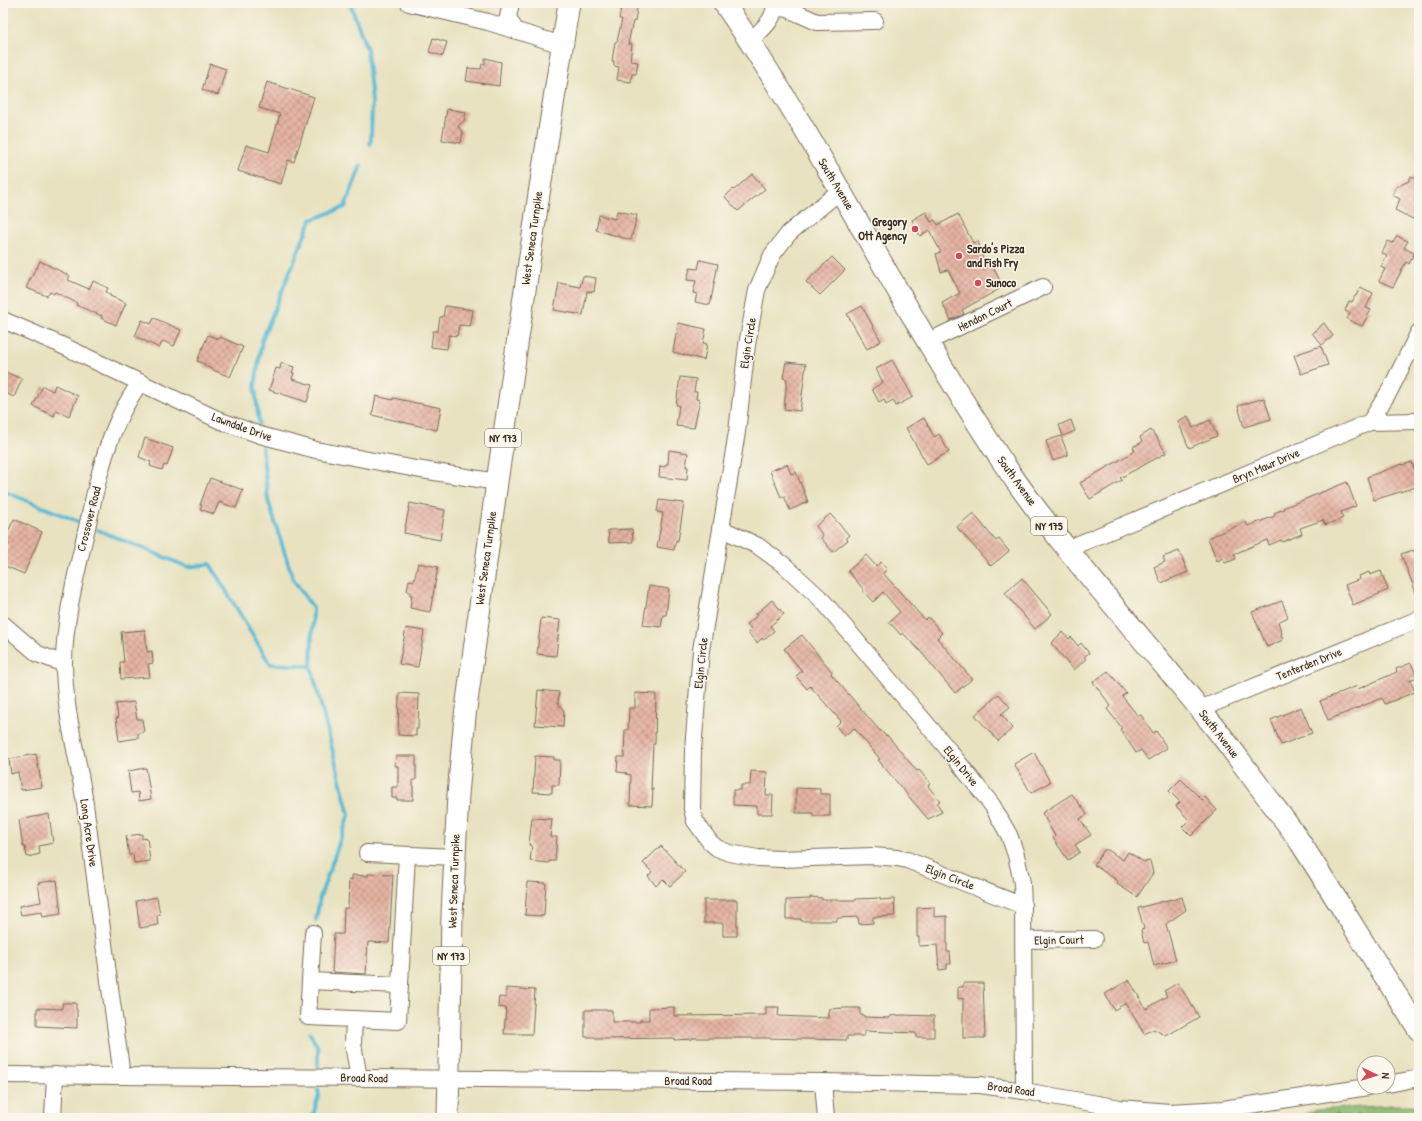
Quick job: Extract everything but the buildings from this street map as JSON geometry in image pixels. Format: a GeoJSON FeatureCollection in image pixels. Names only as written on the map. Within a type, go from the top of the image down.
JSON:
{"type":"FeatureCollection","features":[{"type":"Feature","properties":{"kind":"main road","name":"West Seneca Turnpike"},"geometry":{"type":"LineString","coordinates":[[448,1118],[452,915],[458,795],[465,716],[497,482],[569,3]]}},
{"type":"Feature","properties":{"kind":"main road","name":"South Avenue"},"geometry":{"type":"LineString","coordinates":[[724,3],[750,41],[841,190],[927,342],[994,448],[1067,549],[1214,725],[1300,842],[1384,977],[1419,1030]]}},
{"type":"Feature","properties":{"kind":"street"},"geometry":{"type":"LineString","coordinates":[[409,3],[488,22],[562,46]]}},
{"type":"Feature","properties":{"kind":"street"},"geometry":{"type":"LineString","coordinates":[[511,3],[508,17],[515,30]]}},
{"type":"Feature","properties":{"kind":"street"},"geometry":{"type":"LineString","coordinates":[[750,41],[770,22],[783,6],[817,22],[875,21]]}},
{"type":"Feature","properties":{"kind":"street","name":"Elgin Circle"},"geometry":{"type":"LineString","coordinates":[[841,190],[789,233],[772,255],[757,290],[747,345],[737,432],[701,650],[693,750],[692,809],[695,821],[710,842],[717,848],[729,853],[758,858],[780,859],[873,856],[897,858],[907,860],[1023,906]]}},
{"type":"Feature","properties":{"kind":"street","name":"Hendon Court"},"geometry":{"type":"LineString","coordinates":[[927,342],[1043,287]]}},
{"type":"Feature","properties":{"kind":"street","name":"Lawndale Drive"},"geometry":{"type":"LineString","coordinates":[[3,320],[59,344],[221,421],[260,435],[316,450],[416,469],[497,482]]}},
{"type":"Feature","properties":{"kind":"street"},"geometry":{"type":"LineString","coordinates":[[1370,422],[1390,390],[1419,332]]}},
{"type":"Feature","properties":{"kind":"street","name":"Crossover Road"},"geometry":{"type":"LineString","coordinates":[[64,664],[64,642],[76,573],[104,460],[123,408],[140,382]]}},
{"type":"Feature","properties":{"kind":"street"},"geometry":{"type":"LineString","coordinates":[[1370,422],[1419,421]]}},
{"type":"Feature","properties":{"kind":"street","name":"Bryn Mawr Drive"},"geometry":{"type":"LineString","coordinates":[[1067,549],[1370,422]]}},
{"type":"Feature","properties":{"kind":"street","name":"Elgin Drive"},"geometry":{"type":"LineString","coordinates":[[720,528],[763,550],[784,565],[822,600],[947,748],[992,805],[1009,835],[1016,855],[1022,883],[1024,940],[1024,1091]]}},
{"type":"Feature","properties":{"kind":"street","name":"Tenterden Drive"},"geometry":{"type":"LineString","coordinates":[[1200,709],[1419,619]]}},
{"type":"Feature","properties":{"kind":"street"},"geometry":{"type":"LineString","coordinates":[[3,624],[38,654],[64,664]]}},
{"type":"Feature","properties":{"kind":"street","name":"Long Acre Drive"},"geometry":{"type":"LineString","coordinates":[[64,664],[65,692],[84,801],[122,1076]]}},
{"type":"Feature","properties":{"kind":"street"},"geometry":{"type":"LineString","coordinates":[[367,853],[455,857]]}},
{"type":"Feature","properties":{"kind":"street"},"geometry":{"type":"LineString","coordinates":[[313,933],[308,1017],[398,1021],[407,855]]}},
{"type":"Feature","properties":{"kind":"street","name":"Elgin Court"},"geometry":{"type":"LineString","coordinates":[[1024,940],[1094,939]]}},
{"type":"Feature","properties":{"kind":"street"},"geometry":{"type":"LineString","coordinates":[[310,980],[400,985]]}},
{"type":"Feature","properties":{"kind":"street"},"geometry":{"type":"LineString","coordinates":[[354,1019],[353,1044],[359,1078]]}},
{"type":"Feature","properties":{"kind":"street","name":"Broad Road"},"geometry":{"type":"LineString","coordinates":[[3,1075],[823,1082],[980,1085],[1024,1091],[1120,1108],[1170,1112],[1223,1109],[1356,1089]]}},
{"type":"Feature","properties":{"kind":"street"},"geometry":{"type":"LineString","coordinates":[[53,1118],[55,1075]]}},
{"type":"Feature","properties":{"kind":"street"},"geometry":{"type":"LineString","coordinates":[[1396,1082],[1419,1078]]}},
{"type":"Feature","properties":{"kind":"street"},"geometry":{"type":"LineString","coordinates":[[823,1082],[826,1118]]}},
{"type":"Feature","properties":{"kind":"green space"},"geometry":{"type":"Polygon","coordinates":[[[1393,1105],[1419,1105],[1419,1118],[1293,1118],[1315,1110],[1393,1105]]]}},
{"type":"Feature","properties":{"kind":"waterway"},"geometry":{"type":"LineString","coordinates":[[350,3],[367,50],[372,102],[370,144]]}},
{"type":"Feature","properties":{"kind":"waterway"},"geometry":{"type":"LineString","coordinates":[[259,424],[255,386],[262,340],[311,220],[345,207],[361,165]]}},
{"type":"Feature","properties":{"kind":"waterway"},"geometry":{"type":"LineString","coordinates":[[262,447],[268,500],[293,579],[313,608],[311,666],[349,815],[320,897],[316,920]]}},
{"type":"Feature","properties":{"kind":"waterway"},"geometry":{"type":"LineString","coordinates":[[3,491],[77,521]]}},
{"type":"Feature","properties":{"kind":"waterway"},"geometry":{"type":"LineString","coordinates":[[98,530],[188,567],[210,564],[270,664],[311,666]]}},
{"type":"Feature","properties":{"kind":"waterway"},"geometry":{"type":"LineString","coordinates":[[310,1033],[318,1048],[318,1066]]}},
{"type":"Feature","properties":{"kind":"waterway"},"geometry":{"type":"LineString","coordinates":[[312,1118],[319,1096],[318,1089]]}},
{"type":"Feature","properties":{"kind":"place","name":"Gregory Ott Agency"},"geometry":{"type":"Point","coordinates":[915,229]}},
{"type":"Feature","properties":{"kind":"place","name":"Sardo's Pizza and Fish Fry"},"geometry":{"type":"Point","coordinates":[959,256]}},
{"type":"Feature","properties":{"kind":"place","name":"Sunoco"},"geometry":{"type":"Point","coordinates":[978,283]}}]}
